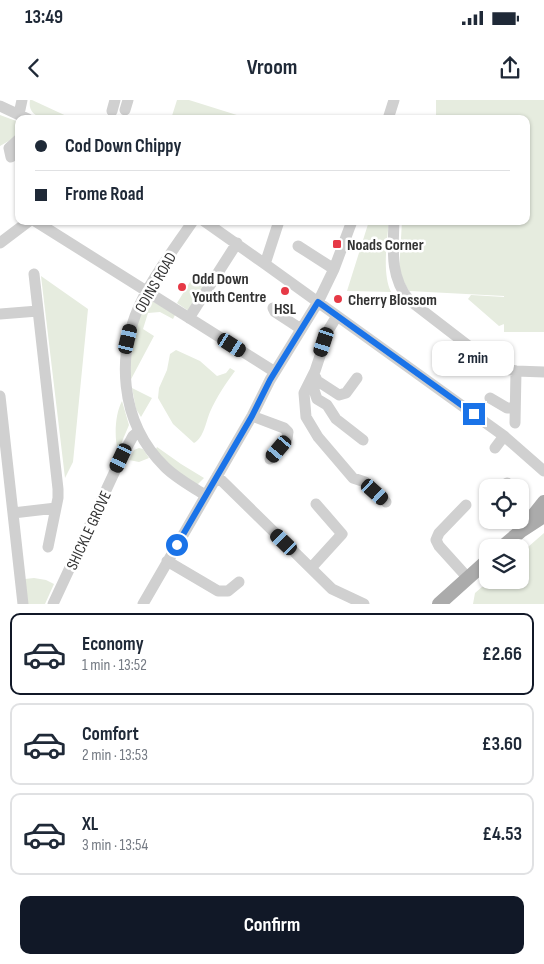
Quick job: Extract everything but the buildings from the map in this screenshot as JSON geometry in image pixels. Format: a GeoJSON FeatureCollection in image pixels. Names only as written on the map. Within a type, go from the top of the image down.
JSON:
{"type":"FeatureCollection","features":[{"type":"Feature","properties":{"kind":"main road"},"geometry":{"type":"LineString","coordinates":[[529,516],[544,502]]}},
{"type":"Feature","properties":{"kind":"main road"},"geometry":{"type":"LineString","coordinates":[[529,520],[544,516]]}},
{"type":"Feature","properties":{"kind":"main road"},"geometry":{"type":"LineString","coordinates":[[508,539],[516,529]]}},
{"type":"Feature","properties":{"kind":"main road"},"geometry":{"type":"LineString","coordinates":[[439,604],[479,567]]}},
{"type":"Feature","properties":{"kind":"street"},"geometry":{"type":"LineString","coordinates":[[22,100],[24,115]]}},
{"type":"Feature","properties":{"kind":"street"},"geometry":{"type":"LineString","coordinates":[[389,115],[394,100]]}},
{"type":"Feature","properties":{"kind":"street"},"geometry":{"type":"LineString","coordinates":[[0,106],[22,115]]}},
{"type":"Feature","properties":{"kind":"street"},"geometry":{"type":"LineString","coordinates":[[11,157],[9,148],[15,143]]}},
{"type":"Feature","properties":{"kind":"street"},"geometry":{"type":"LineString","coordinates":[[0,244],[24,225]]}},
{"type":"Feature","properties":{"kind":"street"},"geometry":{"type":"LineString","coordinates":[[41,225],[274,372]]}},
{"type":"Feature","properties":{"kind":"street","name":"ODINS ROAD"},"geometry":{"type":"LineString","coordinates":[[190,225],[147,292],[130,327],[125,368],[126,387],[129,404],[139,432],[148,447],[165,468],[205,495]]}},
{"type":"Feature","properties":{"kind":"street"},"geometry":{"type":"LineString","coordinates":[[210,225],[504,436],[544,471]]}},
{"type":"Feature","properties":{"kind":"street"},"geometry":{"type":"LineString","coordinates":[[265,264],[277,225]]}},
{"type":"Feature","properties":{"kind":"street"},"geometry":{"type":"LineString","coordinates":[[146,603],[167,561],[252,416],[274,372],[318,302],[334,269],[350,225]]}},
{"type":"Feature","properties":{"kind":"street"},"geometry":{"type":"LineString","coordinates":[[394,225],[393,260],[395,273],[398,285],[409,300],[496,367],[516,372],[544,372]]}},
{"type":"Feature","properties":{"kind":"street"},"geometry":{"type":"LineString","coordinates":[[189,318],[237,243]]}},
{"type":"Feature","properties":{"kind":"street"},"geometry":{"type":"LineString","coordinates":[[298,246],[334,269]]}},
{"type":"Feature","properties":{"kind":"street"},"geometry":{"type":"LineString","coordinates":[[34,274],[58,489],[48,547]]}},
{"type":"Feature","properties":{"kind":"street"},"geometry":{"type":"LineString","coordinates":[[272,308],[301,329]]}},
{"type":"Feature","properties":{"kind":"street"},"geometry":{"type":"LineString","coordinates":[[0,314],[38,311]]}},
{"type":"Feature","properties":{"kind":"street"},"geometry":{"type":"LineString","coordinates":[[337,316],[329,329],[315,375],[314,390],[317,399],[327,405],[336,419],[363,440]]}},
{"type":"Feature","properties":{"kind":"street"},"geometry":{"type":"LineString","coordinates":[[515,423],[516,372]]}},
{"type":"Feature","properties":{"kind":"street"},"geometry":{"type":"LineString","coordinates":[[315,375],[339,395],[346,393],[357,378]]}},
{"type":"Feature","properties":{"kind":"street"},"geometry":{"type":"LineString","coordinates":[[315,375],[304,393],[306,417],[310,426],[353,478],[365,482],[386,502]]}},
{"type":"Feature","properties":{"kind":"street"},"geometry":{"type":"LineString","coordinates":[[0,396],[23,604]]}},
{"type":"Feature","properties":{"kind":"street"},"geometry":{"type":"LineString","coordinates":[[490,398],[507,408],[515,408]]}},
{"type":"Feature","properties":{"kind":"street"},"geometry":{"type":"LineString","coordinates":[[252,416],[284,428],[288,432],[287,438],[270,459]]}},
{"type":"Feature","properties":{"kind":"street","name":"SHICKLE GROVE"},"geometry":{"type":"LineString","coordinates":[[53,604],[121,458],[133,436],[139,432]]}},
{"type":"Feature","properties":{"kind":"street"},"geometry":{"type":"LineString","coordinates":[[495,448],[504,436]]}},
{"type":"Feature","properties":{"kind":"street"},"geometry":{"type":"LineString","coordinates":[[530,457],[544,464]]}},
{"type":"Feature","properties":{"kind":"street"},"geometry":{"type":"LineString","coordinates":[[217,476],[332,589],[364,604]]}},
{"type":"Feature","properties":{"kind":"street"},"geometry":{"type":"LineString","coordinates":[[311,568],[346,538],[316,504]]}},
{"type":"Feature","properties":{"kind":"street"},"geometry":{"type":"LineString","coordinates":[[466,505],[438,533],[436,540],[439,546],[467,577]]}},
{"type":"Feature","properties":{"kind":"street"},"geometry":{"type":"LineString","coordinates":[[13,513],[56,508]]}},
{"type":"Feature","properties":{"kind":"street"},"geometry":{"type":"LineString","coordinates":[[167,561],[218,591],[228,591],[239,582]]}},
{"type":"Feature","properties":{"kind":"shaded area"},"geometry":{"type":"Polygon","coordinates":[[[30,100],[32,100],[64,115],[36,115],[30,107],[30,100]]]}},
{"type":"Feature","properties":{"kind":"shaded area"},"geometry":{"type":"Polygon","coordinates":[[[177,100],[189,100],[237,115],[172,115],[177,100]]]}},
{"type":"Feature","properties":{"kind":"shaded area"},"geometry":{"type":"Polygon","coordinates":[[[436,100],[544,100],[544,332],[504,332],[504,296],[409,291],[399,273],[402,225],[530,225],[530,115],[436,115],[436,100]]]}},
{"type":"Feature","properties":{"kind":"shaded area"},"geometry":{"type":"Polygon","coordinates":[[[0,115],[15,121],[15,137],[0,146],[0,115]]]}},
{"type":"Feature","properties":{"kind":"shaded area"},"geometry":{"type":"Polygon","coordinates":[[[368,225],[389,225],[386,267],[388,285],[391,292],[347,291],[368,225]]]}},
{"type":"Feature","properties":{"kind":"shaded area"},"geometry":{"type":"Polygon","coordinates":[[[41,276],[88,309],[73,462],[65,478],[41,276]]]}},
{"type":"Feature","properties":{"kind":"shaded area"},"geometry":{"type":"Polygon","coordinates":[[[193,277],[207,286],[190,312],[177,303],[193,277]]]}},
{"type":"Feature","properties":{"kind":"shaded area"},"geometry":{"type":"Polygon","coordinates":[[[471,295],[504,297],[504,324],[499,326],[468,299],[471,295]]]}},
{"type":"Feature","properties":{"kind":"shaded area"},"geometry":{"type":"Polygon","coordinates":[[[152,301],[176,313],[173,319],[160,312],[148,313],[143,329],[154,336],[129,383],[134,322],[144,303],[152,301]]]}},
{"type":"Feature","properties":{"kind":"shaded area"},"geometry":{"type":"Polygon","coordinates":[[[176,350],[200,361],[217,376],[226,373],[230,368],[235,371],[215,401],[200,437],[194,443],[173,424],[158,398],[159,388],[167,370],[170,354],[176,350]]]}},
{"type":"Feature","properties":{"kind":"shaded area"},"geometry":{"type":"Polygon","coordinates":[[[132,388],[152,398],[141,417],[136,409],[132,388]]]}},
{"type":"Feature","properties":{"kind":"shaded area"},"geometry":{"type":"Polygon","coordinates":[[[122,401],[129,425],[118,451],[116,426],[122,401]]]}},
{"type":"Feature","properties":{"kind":"shaded area"},"geometry":{"type":"Polygon","coordinates":[[[157,447],[204,478],[196,486],[174,470],[155,451],[157,447]]]}},
{"type":"Feature","properties":{"kind":"shaded area"},"geometry":{"type":"Polygon","coordinates":[[[143,449],[149,458],[139,462],[129,460],[134,450],[143,449]]]}},
{"type":"Feature","properties":{"kind":"shaded area"},"geometry":{"type":"Polygon","coordinates":[[[544,533],[544,604],[473,604],[475,593],[480,589],[529,589],[529,546],[544,533]]]}},
{"type":"Feature","properties":{"kind":"shaded area"},"geometry":{"type":"Polygon","coordinates":[[[25,579],[46,580],[54,584],[45,604],[28,604],[25,579]]]}},
{"type":"Feature","properties":{"kind":"place","name":"Noads Corner"},"geometry":{"type":"Point","coordinates":[337,244]}},
{"type":"Feature","properties":{"kind":"place","name":"Odd Down Youth Centre"},"geometry":{"type":"Point","coordinates":[182,287]}},
{"type":"Feature","properties":{"kind":"place","name":"HSL"},"geometry":{"type":"Point","coordinates":[285,291]}},
{"type":"Feature","properties":{"kind":"place","name":"Cherry Blossom"},"geometry":{"type":"Point","coordinates":[338,299]}},
{"type":"Feature","properties":{"kind":"route"},"geometry":{"type":"LineString","coordinates":[[177,545],[252,416],[270,380],[318,302],[474,414]]}}]}
